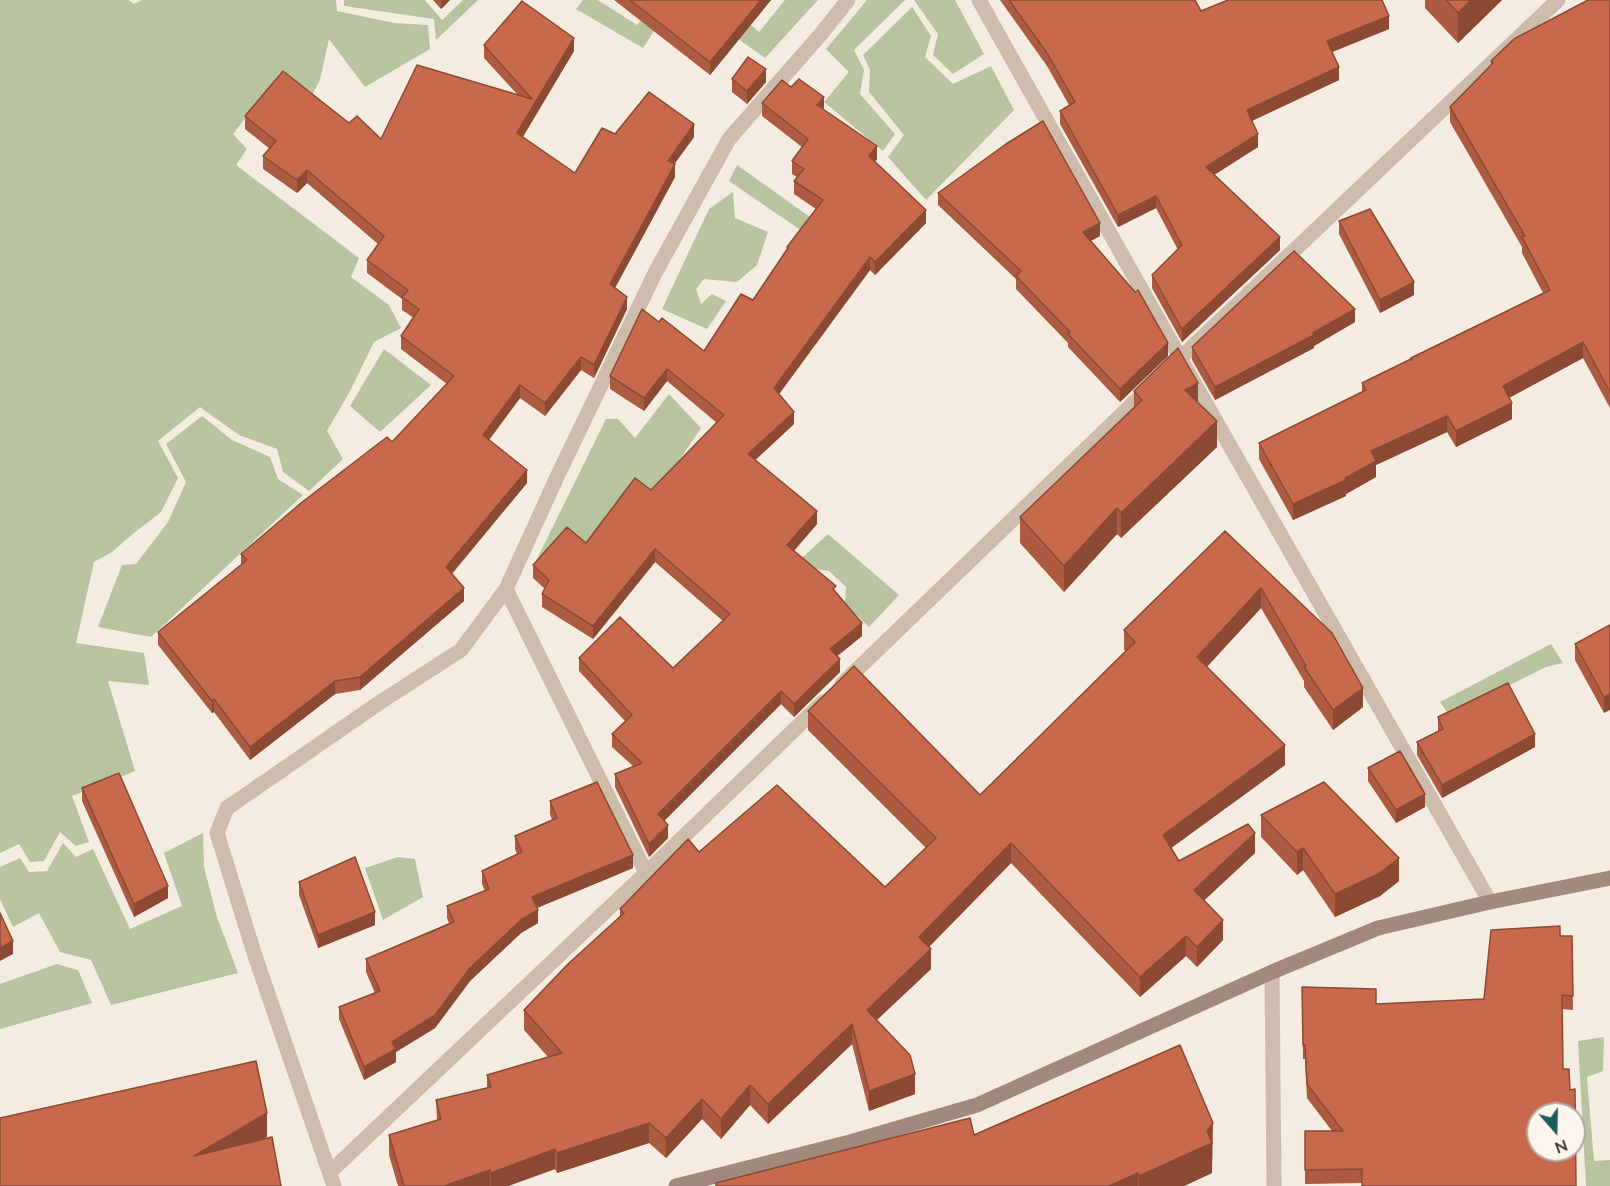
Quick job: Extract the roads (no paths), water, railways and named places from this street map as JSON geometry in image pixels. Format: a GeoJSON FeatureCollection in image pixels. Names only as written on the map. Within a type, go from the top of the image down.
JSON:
{"type":"FeatureCollection","features":[{"type":"Feature","properties":{"kind":"street"},"geometry":{"type":"LineString","coordinates":[[848,0],[729,139],[655,273],[556,478],[506,589],[461,650],[379,703],[227,808],[217,832],[255,956],[332,1179],[1180,358],[1558,0]]}},
{"type":"Feature","properties":{"kind":"street"},"geometry":{"type":"LineString","coordinates":[[979,0],[1490,902]]}},
{"type":"Feature","properties":{"kind":"street"},"geometry":{"type":"LineString","coordinates":[[506,589],[646,873]]}},
{"type":"Feature","properties":{"kind":"street"},"geometry":{"type":"LineString","coordinates":[[679,1186],[850,1142],[977,1106],[1272,972],[1378,928],[1490,902],[1610,878]]}},
{"type":"Feature","properties":{"kind":"street"},"geometry":{"type":"LineString","coordinates":[[1272,972],[1274,1186]]}}]}
